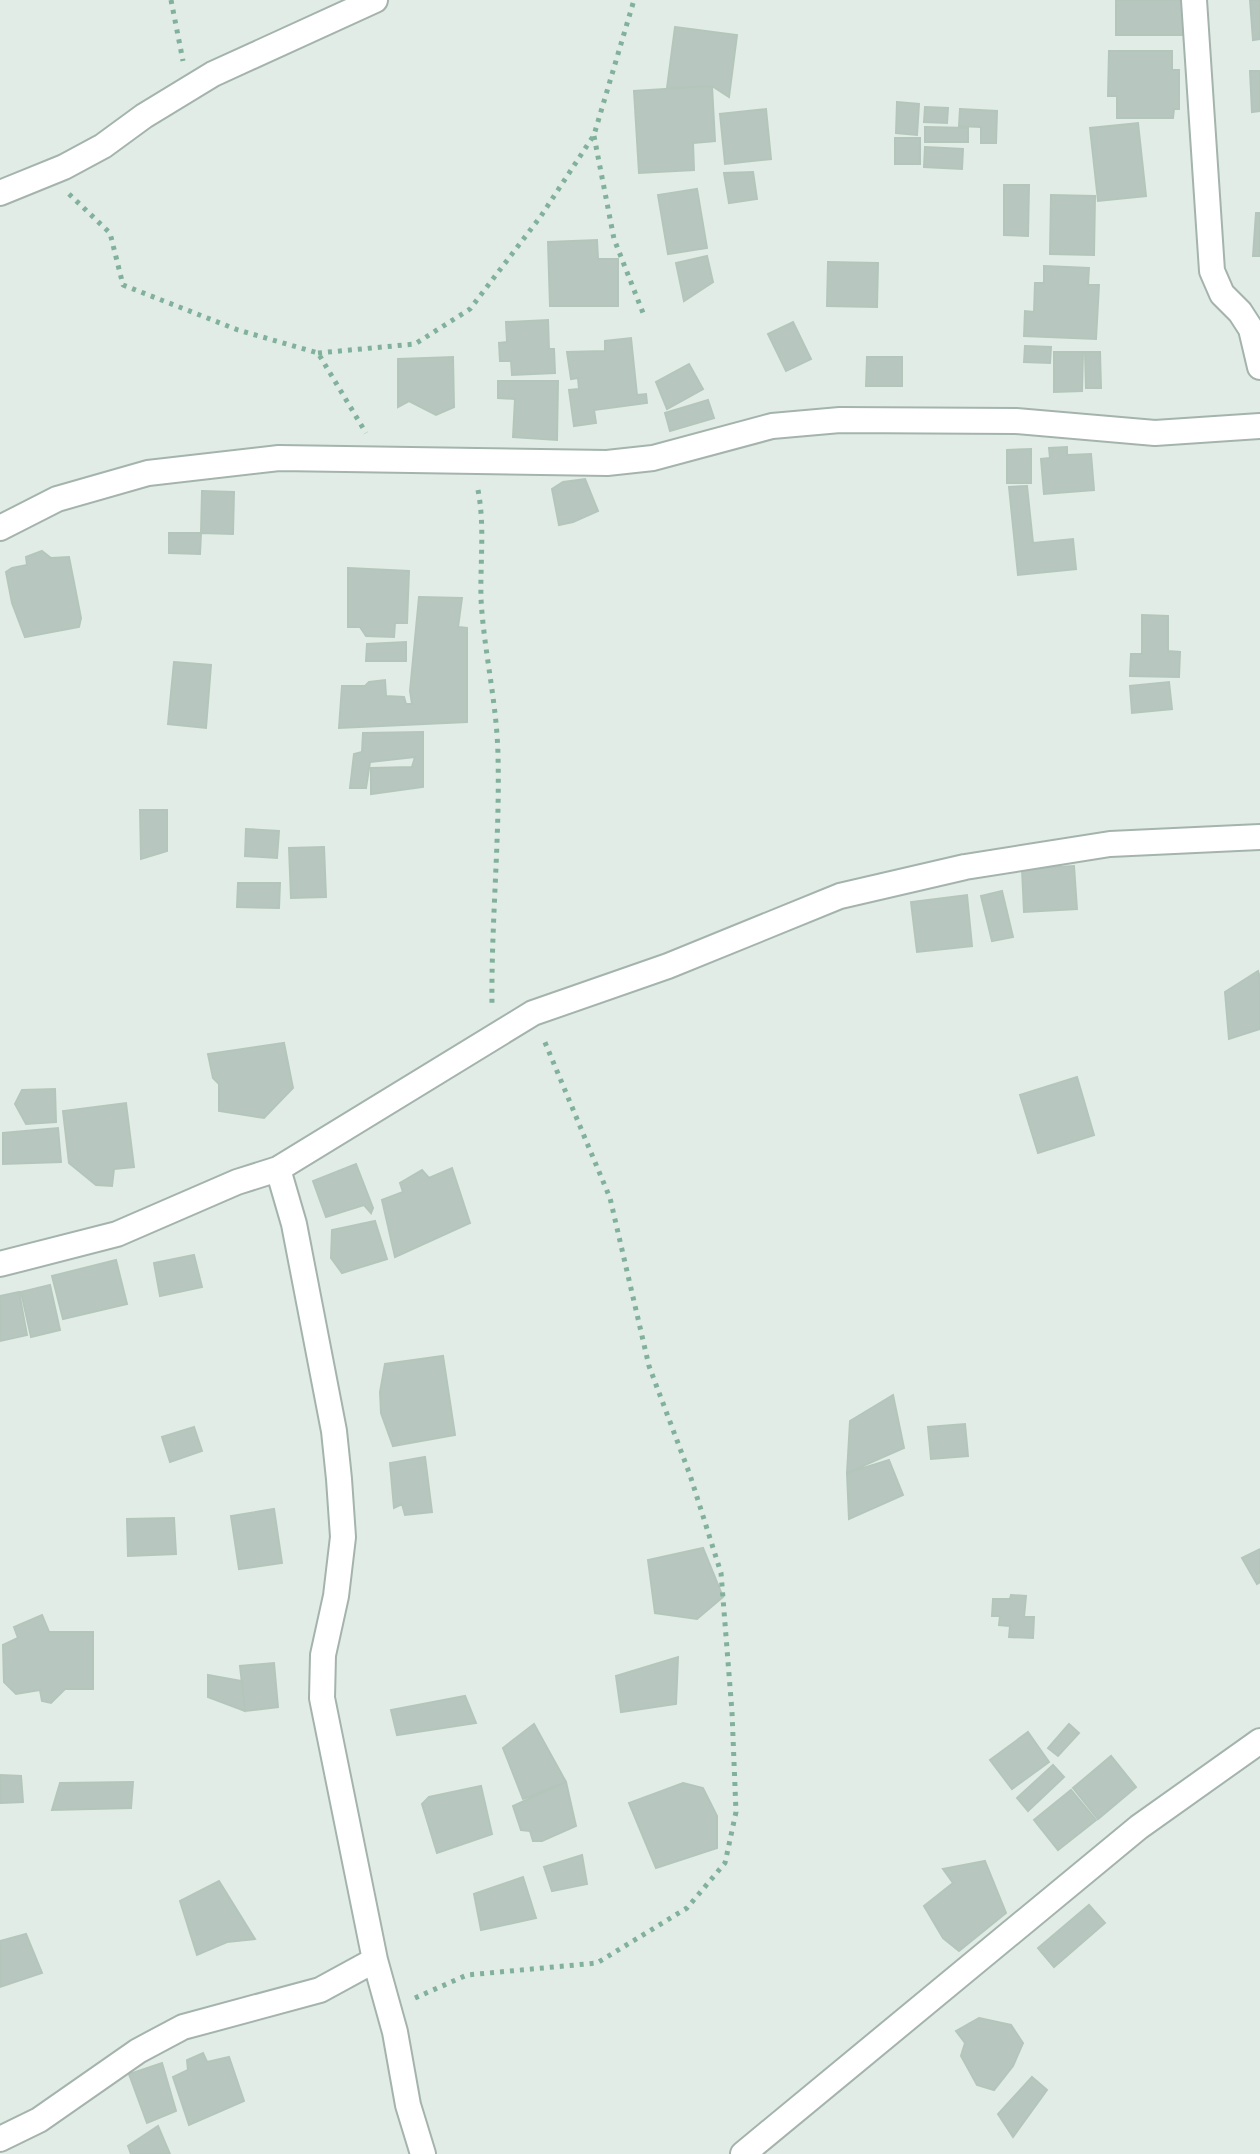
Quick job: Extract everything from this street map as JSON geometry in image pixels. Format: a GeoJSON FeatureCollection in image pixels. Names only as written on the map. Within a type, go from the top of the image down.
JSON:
{"type":"FeatureCollection","features":[{"type":"Feature","properties":{"kind":"street"},"geometry":{"type":"LineString","coordinates":[[0,193],[48,174],[103,146],[144,116],[213,74],[375,0]]}},
{"type":"Feature","properties":{"kind":"street"},"geometry":{"type":"LineString","coordinates":[[1194,0],[1212,271],[1222,294],[1251,329],[1260,367]]}},
{"type":"Feature","properties":{"kind":"street"},"geometry":{"type":"LineString","coordinates":[[0,528],[57,499],[148,473],[279,458],[607,463],[653,458],[772,426],[840,420],[1016,421],[1155,433],[1260,426]]}},
{"type":"Feature","properties":{"kind":"street"},"geometry":{"type":"LineString","coordinates":[[0,1264],[117,1234],[237,1182],[278,1169],[533,1013],[668,966],[840,896],[965,867],[1110,844],[1260,837]]}},
{"type":"Feature","properties":{"kind":"street"},"geometry":{"type":"LineString","coordinates":[[278,1169],[294,1224],[334,1431],[343,1537],[336,1596],[323,1655],[322,1698],[375,1960],[389,2010],[408,2105],[423,2154]]}},
{"type":"Feature","properties":{"kind":"street"},"geometry":{"type":"LineString","coordinates":[[743,2154],[1139,1827],[1260,1741]]}},
{"type":"Feature","properties":{"kind":"street"},"geometry":{"type":"LineString","coordinates":[[0,2139],[39,2120],[138,2051],[183,2027],[320,1990],[375,1960]]}},
{"type":"Feature","properties":{"kind":"path"},"geometry":{"type":"LineString","coordinates":[[171,0],[188,89]]}},
{"type":"Feature","properties":{"kind":"path"},"geometry":{"type":"LineString","coordinates":[[48,174],[110,233],[123,285],[238,330],[318,353],[415,344],[470,309],[541,216],[594,135],[634,0]]}},
{"type":"Feature","properties":{"kind":"path"},"geometry":{"type":"LineString","coordinates":[[594,135],[614,239],[645,318]]}},
{"type":"Feature","properties":{"kind":"path"},"geometry":{"type":"LineString","coordinates":[[318,353],[350,402],[379,458]]}},
{"type":"Feature","properties":{"kind":"path"},"geometry":{"type":"LineString","coordinates":[[472,461],[483,514],[481,597],[495,695],[498,757],[493,1037]]}},
{"type":"Feature","properties":{"kind":"path"},"geometry":{"type":"LineString","coordinates":[[389,2010],[467,1975],[597,1963],[687,1908],[725,1863],[736,1812],[721,1573],[690,1475],[649,1366],[610,1198],[533,1013]]}},
{"type":"Feature","properties":{"kind":"building"},"geometry":{"type":"Polygon","coordinates":[[[1116,0],[1190,0],[1190,35],[1116,35],[1116,0]]]}},
{"type":"Feature","properties":{"kind":"building"},"geometry":{"type":"Polygon","coordinates":[[[1250,0],[1260,0],[1260,39],[1253,40],[1250,0]]]}},
{"type":"Feature","properties":{"kind":"building"},"geometry":{"type":"Polygon","coordinates":[[[675,27],[737,35],[729,97],[712,86],[667,88],[675,27]]]}},
{"type":"Feature","properties":{"kind":"building"},"geometry":{"type":"Polygon","coordinates":[[[1109,51],[1172,51],[1172,70],[1179,70],[1179,109],[1174,109],[1173,118],[1117,118],[1117,96],[1108,96],[1109,51]]]}},
{"type":"Feature","properties":{"kind":"building"},"geometry":{"type":"Polygon","coordinates":[[[1250,71],[1260,71],[1260,111],[1252,112],[1250,71]]]}},
{"type":"Feature","properties":{"kind":"building"},"geometry":{"type":"Polygon","coordinates":[[[712,86],[715,141],[693,143],[694,170],[639,173],[634,91],[712,86]]]}},
{"type":"Feature","properties":{"kind":"building"},"geometry":{"type":"Polygon","coordinates":[[[897,102],[919,104],[917,135],[896,133],[897,102]]]}},
{"type":"Feature","properties":{"kind":"building"},"geometry":{"type":"Polygon","coordinates":[[[925,107],[948,108],[947,123],[924,122],[925,107]]]}},
{"type":"Feature","properties":{"kind":"building"},"geometry":{"type":"Polygon","coordinates":[[[766,109],[771,159],[725,164],[720,114],[766,109]]]}},
{"type":"Feature","properties":{"kind":"building"},"geometry":{"type":"Polygon","coordinates":[[[960,109],[997,111],[996,143],[981,143],[981,127],[959,126],[960,109]]]}},
{"type":"Feature","properties":{"kind":"building"},"geometry":{"type":"Polygon","coordinates":[[[1138,123],[1146,196],[1098,201],[1090,128],[1138,123]]]}},
{"type":"Feature","properties":{"kind":"building"},"geometry":{"type":"Polygon","coordinates":[[[925,127],[968,128],[968,142],[925,142],[925,127]]]}},
{"type":"Feature","properties":{"kind":"building"},"geometry":{"type":"Polygon","coordinates":[[[895,138],[920,138],[920,164],[895,164],[895,138]]]}},
{"type":"Feature","properties":{"kind":"building"},"geometry":{"type":"Polygon","coordinates":[[[925,147],[963,149],[962,169],[924,167],[925,147]]]}},
{"type":"Feature","properties":{"kind":"building"},"geometry":{"type":"Polygon","coordinates":[[[753,172],[757,199],[729,203],[724,173],[753,172]]]}},
{"type":"Feature","properties":{"kind":"building"},"geometry":{"type":"Polygon","coordinates":[[[1004,185],[1029,185],[1028,236],[1004,235],[1004,185]]]}},
{"type":"Feature","properties":{"kind":"building"},"geometry":{"type":"Polygon","coordinates":[[[697,189],[707,248],[668,254],[658,195],[697,189]]]}},
{"type":"Feature","properties":{"kind":"building"},"geometry":{"type":"Polygon","coordinates":[[[1051,195],[1095,196],[1094,255],[1050,254],[1051,195]]]}},
{"type":"Feature","properties":{"kind":"building"},"geometry":{"type":"Polygon","coordinates":[[[1256,213],[1260,213],[1260,256],[1253,256],[1256,213]]]}},
{"type":"Feature","properties":{"kind":"building"},"geometry":{"type":"Polygon","coordinates":[[[597,240],[598,259],[618,259],[618,306],[550,306],[548,242],[597,240]]]}},
{"type":"Feature","properties":{"kind":"building"},"geometry":{"type":"Polygon","coordinates":[[[707,256],[713,282],[684,301],[676,263],[707,256]]]}},
{"type":"Feature","properties":{"kind":"building"},"geometry":{"type":"Polygon","coordinates":[[[828,262],[878,263],[877,307],[827,306],[828,262]]]}},
{"type":"Feature","properties":{"kind":"building"},"geometry":{"type":"Polygon","coordinates":[[[1044,266],[1089,268],[1088,285],[1099,285],[1096,339],[1024,336],[1025,311],[1034,312],[1035,283],[1044,283],[1044,266]]]}},
{"type":"Feature","properties":{"kind":"building"},"geometry":{"type":"Polygon","coordinates":[[[548,320],[549,349],[554,349],[555,373],[512,375],[511,361],[500,361],[499,343],[507,342],[506,322],[548,320]]]}},
{"type":"Feature","properties":{"kind":"building"},"geometry":{"type":"Polygon","coordinates":[[[793,322],[811,359],[786,371],[768,334],[793,322]]]}},
{"type":"Feature","properties":{"kind":"building"},"geometry":{"type":"Polygon","coordinates":[[[631,338],[637,395],[646,394],[647,403],[594,410],[596,423],[574,426],[569,390],[579,389],[578,378],[571,379],[567,352],[605,351],[605,341],[631,338]]]}},
{"type":"Feature","properties":{"kind":"building"},"geometry":{"type":"Polygon","coordinates":[[[1025,346],[1051,347],[1050,363],[1024,362],[1025,346]]]}},
{"type":"Feature","properties":{"kind":"building"},"geometry":{"type":"Polygon","coordinates":[[[1054,352],[1083,352],[1082,391],[1054,392],[1054,352]]]}},
{"type":"Feature","properties":{"kind":"building"},"geometry":{"type":"Polygon","coordinates":[[[1085,352],[1100,352],[1101,388],[1086,388],[1085,352]]]}},
{"type":"Feature","properties":{"kind":"building"},"geometry":{"type":"Polygon","coordinates":[[[453,357],[454,407],[436,415],[409,401],[398,407],[398,359],[453,357]]]}},
{"type":"Feature","properties":{"kind":"building"},"geometry":{"type":"Polygon","coordinates":[[[867,357],[902,357],[902,386],[866,386],[867,357]]]}},
{"type":"Feature","properties":{"kind":"building"},"geometry":{"type":"Polygon","coordinates":[[[689,364],[703,389],[667,409],[656,382],[689,364]]]}},
{"type":"Feature","properties":{"kind":"building"},"geometry":{"type":"Polygon","coordinates":[[[498,381],[558,381],[557,440],[513,437],[515,399],[498,398],[498,381]]]}},
{"type":"Feature","properties":{"kind":"building"},"geometry":{"type":"Polygon","coordinates":[[[708,400],[714,418],[670,431],[665,413],[708,400]]]}},
{"type":"Feature","properties":{"kind":"building"},"geometry":{"type":"Polygon","coordinates":[[[1067,447],[1067,455],[1091,454],[1094,490],[1044,494],[1041,459],[1050,458],[1049,448],[1067,447]]]}},
{"type":"Feature","properties":{"kind":"building"},"geometry":{"type":"Polygon","coordinates":[[[1031,449],[1031,483],[1007,483],[1007,450],[1031,449]]]}},
{"type":"Feature","properties":{"kind":"building"},"geometry":{"type":"Polygon","coordinates":[[[585,479],[598,511],[559,525],[552,489],[563,482],[585,479]]]}},
{"type":"Feature","properties":{"kind":"building"},"geometry":{"type":"Polygon","coordinates":[[[1027,486],[1033,543],[1073,539],[1076,569],[1018,575],[1009,487],[1027,486]]]}},
{"type":"Feature","properties":{"kind":"building"},"geometry":{"type":"Polygon","coordinates":[[[202,491],[234,492],[233,534],[201,533],[202,491]]]}},
{"type":"Feature","properties":{"kind":"building"},"geometry":{"type":"Polygon","coordinates":[[[169,533],[201,533],[200,554],[169,553],[169,533]]]}},
{"type":"Feature","properties":{"kind":"building"},"geometry":{"type":"Polygon","coordinates":[[[42,551],[51,558],[69,557],[81,618],[79,627],[25,637],[12,603],[6,572],[27,565],[26,557],[42,551]]]}},
{"type":"Feature","properties":{"kind":"building"},"geometry":{"type":"Polygon","coordinates":[[[348,568],[409,571],[407,623],[395,623],[394,637],[366,636],[360,627],[348,627],[348,568]]]}},
{"type":"Feature","properties":{"kind":"building"},"geometry":{"type":"Polygon","coordinates":[[[419,597],[462,598],[458,627],[467,628],[467,722],[339,728],[342,686],[365,686],[369,682],[385,680],[386,696],[404,697],[406,704],[412,704],[410,691],[419,597]]]}},
{"type":"Feature","properties":{"kind":"building"},"geometry":{"type":"Polygon","coordinates":[[[1142,615],[1168,616],[1168,651],[1180,652],[1179,677],[1130,676],[1131,654],[1142,654],[1142,615]]]}},
{"type":"Feature","properties":{"kind":"building"},"geometry":{"type":"Polygon","coordinates":[[[406,642],[406,661],[366,661],[367,644],[406,642]]]}},
{"type":"Feature","properties":{"kind":"building"},"geometry":{"type":"Polygon","coordinates":[[[174,662],[211,665],[206,728],[168,724],[174,662]]]}},
{"type":"Feature","properties":{"kind":"building"},"geometry":{"type":"Polygon","coordinates":[[[1169,682],[1172,709],[1132,713],[1130,686],[1169,682]]]}},
{"type":"Feature","properties":{"kind":"building"},"geometry":{"type":"Polygon","coordinates":[[[423,732],[423,787],[371,794],[371,768],[412,767],[415,757],[370,762],[366,788],[350,788],[354,754],[362,752],[363,733],[423,732]]]}},
{"type":"Feature","properties":{"kind":"building"},"geometry":{"type":"Polygon","coordinates":[[[140,810],[167,810],[167,851],[141,859],[140,810]]]}},
{"type":"Feature","properties":{"kind":"building"},"geometry":{"type":"Polygon","coordinates":[[[246,829],[279,831],[277,858],[245,856],[246,829]]]}},
{"type":"Feature","properties":{"kind":"building"},"geometry":{"type":"Polygon","coordinates":[[[324,847],[326,897],[291,898],[289,848],[324,847]]]}},
{"type":"Feature","properties":{"kind":"building"},"geometry":{"type":"Polygon","coordinates":[[[1074,866],[1077,909],[1024,912],[1022,869],[1074,866]]]}},
{"type":"Feature","properties":{"kind":"building"},"geometry":{"type":"Polygon","coordinates":[[[238,883],[280,883],[279,908],[237,907],[238,883]]]}},
{"type":"Feature","properties":{"kind":"building"},"geometry":{"type":"Polygon","coordinates":[[[1002,891],[1013,937],[992,941],[981,896],[1002,891]]]}},
{"type":"Feature","properties":{"kind":"building"},"geometry":{"type":"Polygon","coordinates":[[[967,895],[972,946],[917,952],[911,902],[967,895]]]}},
{"type":"Feature","properties":{"kind":"building"},"geometry":{"type":"Polygon","coordinates":[[[1258,971],[1260,1029],[1229,1039],[1225,992],[1258,971]]]}},
{"type":"Feature","properties":{"kind":"building"},"geometry":{"type":"Polygon","coordinates":[[[284,1043],[293,1088],[264,1118],[219,1111],[219,1084],[213,1078],[208,1054],[284,1043]]]}},
{"type":"Feature","properties":{"kind":"building"},"geometry":{"type":"Polygon","coordinates":[[[1077,1077],[1094,1135],[1038,1153],[1020,1095],[1077,1077]]]}},
{"type":"Feature","properties":{"kind":"building"},"geometry":{"type":"Polygon","coordinates":[[[55,1089],[56,1122],[26,1124],[15,1104],[22,1090],[55,1089]]]}},
{"type":"Feature","properties":{"kind":"building"},"geometry":{"type":"Polygon","coordinates":[[[126,1103],[134,1167],[114,1169],[112,1186],[96,1185],[69,1163],[63,1111],[126,1103]]]}},
{"type":"Feature","properties":{"kind":"building"},"geometry":{"type":"Polygon","coordinates":[[[58,1128],[61,1162],[3,1164],[3,1133],[58,1128]]]}},
{"type":"Feature","properties":{"kind":"building"},"geometry":{"type":"Polygon","coordinates":[[[356,1164],[373,1208],[371,1213],[364,1205],[326,1217],[313,1181],[356,1164]]]}},
{"type":"Feature","properties":{"kind":"building"},"geometry":{"type":"Polygon","coordinates":[[[452,1168],[470,1223],[395,1257],[382,1200],[403,1192],[400,1183],[422,1170],[429,1178],[452,1168]]]}},
{"type":"Feature","properties":{"kind":"building"},"geometry":{"type":"Polygon","coordinates":[[[375,1221],[387,1259],[342,1273],[331,1258],[332,1230],[375,1221]]]}},
{"type":"Feature","properties":{"kind":"building"},"geometry":{"type":"Polygon","coordinates":[[[194,1255],[202,1287],[160,1296],[154,1263],[194,1255]]]}},
{"type":"Feature","properties":{"kind":"building"},"geometry":{"type":"Polygon","coordinates":[[[116,1260],[127,1304],[63,1319],[52,1276],[116,1260]]]}},
{"type":"Feature","properties":{"kind":"building"},"geometry":{"type":"Polygon","coordinates":[[[50,1285],[60,1330],[31,1337],[21,1292],[50,1285]]]}},
{"type":"Feature","properties":{"kind":"building"},"geometry":{"type":"Polygon","coordinates":[[[19,1292],[27,1335],[0,1341],[0,1296],[19,1292]]]}},
{"type":"Feature","properties":{"kind":"building"},"geometry":{"type":"Polygon","coordinates":[[[443,1356],[455,1435],[393,1446],[381,1413],[380,1392],[385,1364],[443,1356]]]}},
{"type":"Feature","properties":{"kind":"building"},"geometry":{"type":"Polygon","coordinates":[[[893,1395],[904,1448],[847,1473],[850,1421],[893,1395]]]}},
{"type":"Feature","properties":{"kind":"building"},"geometry":{"type":"Polygon","coordinates":[[[965,1424],[968,1456],[931,1459],[928,1427],[965,1424]]]}},
{"type":"Feature","properties":{"kind":"building"},"geometry":{"type":"Polygon","coordinates":[[[194,1427],[202,1451],[170,1462],[162,1437],[194,1427]]]}},
{"type":"Feature","properties":{"kind":"building"},"geometry":{"type":"Polygon","coordinates":[[[425,1457],[432,1512],[405,1515],[402,1504],[394,1508],[390,1463],[425,1457]]]}},
{"type":"Feature","properties":{"kind":"building"},"geometry":{"type":"Polygon","coordinates":[[[889,1460],[903,1495],[849,1519],[847,1473],[889,1460]]]}},
{"type":"Feature","properties":{"kind":"building"},"geometry":{"type":"Polygon","coordinates":[[[274,1509],[282,1563],[239,1569],[231,1516],[274,1509]]]}},
{"type":"Feature","properties":{"kind":"building"},"geometry":{"type":"Polygon","coordinates":[[[174,1518],[176,1554],[128,1556],[127,1519],[174,1518]]]}},
{"type":"Feature","properties":{"kind":"building"},"geometry":{"type":"Polygon","coordinates":[[[703,1548],[723,1597],[697,1619],[655,1613],[648,1560],[703,1548]]]}},
{"type":"Feature","properties":{"kind":"building"},"geometry":{"type":"Polygon","coordinates":[[[1260,1549],[1260,1582],[1257,1584],[1242,1558],[1260,1549]]]}},
{"type":"Feature","properties":{"kind":"building"},"geometry":{"type":"Polygon","coordinates":[[[1011,1595],[1026,1596],[1024,1617],[1034,1617],[1033,1638],[1009,1637],[1010,1626],[999,1625],[1000,1616],[992,1616],[993,1599],[1010,1599],[1011,1595]]]}},
{"type":"Feature","properties":{"kind":"building"},"geometry":{"type":"Polygon","coordinates":[[[42,1615],[49,1632],[93,1632],[93,1689],[65,1689],[51,1703],[42,1701],[40,1690],[16,1694],[4,1682],[3,1645],[18,1638],[14,1627],[42,1615]]]}},
{"type":"Feature","properties":{"kind":"building"},"geometry":{"type":"Polygon","coordinates":[[[678,1657],[676,1704],[621,1712],[616,1676],[678,1657]]]}},
{"type":"Feature","properties":{"kind":"building"},"geometry":{"type":"Polygon","coordinates":[[[274,1663],[278,1707],[245,1711],[240,1666],[274,1663]]]}},
{"type":"Feature","properties":{"kind":"building"},"geometry":{"type":"Polygon","coordinates":[[[208,1675],[242,1681],[245,1711],[208,1697],[208,1675]]]}},
{"type":"Feature","properties":{"kind":"building"},"geometry":{"type":"Polygon","coordinates":[[[465,1696],[476,1723],[397,1735],[391,1710],[465,1696]]]}},
{"type":"Feature","properties":{"kind":"building"},"geometry":{"type":"Polygon","coordinates":[[[534,1724],[566,1782],[523,1799],[503,1748],[534,1724]]]}},
{"type":"Feature","properties":{"kind":"building"},"geometry":{"type":"Polygon","coordinates":[[[1069,1724],[1079,1733],[1058,1756],[1048,1748],[1069,1724]]]}},
{"type":"Feature","properties":{"kind":"building"},"geometry":{"type":"Polygon","coordinates":[[[1028,1732],[1049,1762],[1012,1789],[990,1760],[1028,1732]]]}},
{"type":"Feature","properties":{"kind":"building"},"geometry":{"type":"Polygon","coordinates":[[[1111,1756],[1136,1787],[1098,1819],[1073,1788],[1111,1756]]]}},
{"type":"Feature","properties":{"kind":"building"},"geometry":{"type":"Polygon","coordinates":[[[1053,1765],[1064,1777],[1028,1811],[1017,1798],[1053,1765]]]}},
{"type":"Feature","properties":{"kind":"building"},"geometry":{"type":"Polygon","coordinates":[[[0,1775],[21,1776],[23,1802],[0,1803],[0,1775]]]}},
{"type":"Feature","properties":{"kind":"building"},"geometry":{"type":"Polygon","coordinates":[[[133,1782],[131,1808],[52,1810],[60,1783],[133,1782]]]}},
{"type":"Feature","properties":{"kind":"building"},"geometry":{"type":"Polygon","coordinates":[[[566,1782],[576,1826],[542,1841],[533,1841],[530,1831],[521,1830],[513,1806],[566,1782]]]}},
{"type":"Feature","properties":{"kind":"building"},"geometry":{"type":"Polygon","coordinates":[[[683,1783],[703,1788],[717,1816],[717,1848],[656,1868],[629,1803],[683,1783]]]}},
{"type":"Feature","properties":{"kind":"building"},"geometry":{"type":"Polygon","coordinates":[[[481,1786],[492,1834],[437,1853],[422,1804],[429,1797],[481,1786]]]}},
{"type":"Feature","properties":{"kind":"building"},"geometry":{"type":"Polygon","coordinates":[[[1071,1790],[1096,1820],[1058,1850],[1034,1820],[1071,1790]]]}},
{"type":"Feature","properties":{"kind":"building"},"geometry":{"type":"Polygon","coordinates":[[[582,1855],[587,1884],[552,1891],[544,1867],[582,1855]]]}},
{"type":"Feature","properties":{"kind":"building"},"geometry":{"type":"Polygon","coordinates":[[[985,1861],[1006,1913],[959,1951],[943,1938],[924,1906],[953,1883],[943,1869],[985,1861]]]}},
{"type":"Feature","properties":{"kind":"building"},"geometry":{"type":"Polygon","coordinates":[[[523,1877],[536,1918],[481,1930],[474,1894],[523,1877]]]}},
{"type":"Feature","properties":{"kind":"building"},"geometry":{"type":"Polygon","coordinates":[[[219,1881],[255,1939],[227,1942],[197,1955],[180,1901],[219,1881]]]}},
{"type":"Feature","properties":{"kind":"building"},"geometry":{"type":"Polygon","coordinates":[[[1089,1905],[1105,1923],[1054,1967],[1038,1948],[1089,1905]]]}},
{"type":"Feature","properties":{"kind":"building"},"geometry":{"type":"Polygon","coordinates":[[[26,1934],[42,1973],[0,1987],[0,1941],[26,1934]]]}},
{"type":"Feature","properties":{"kind":"building"},"geometry":{"type":"Polygon","coordinates":[[[979,2018],[1011,2025],[1023,2043],[1013,2066],[994,2090],[977,2085],[961,2056],[965,2043],[956,2031],[979,2018]]]}},
{"type":"Feature","properties":{"kind":"building"},"geometry":{"type":"Polygon","coordinates":[[[203,2053],[207,2062],[229,2057],[244,2101],[189,2125],[173,2077],[188,2070],[187,2060],[203,2053]]]}},
{"type":"Feature","properties":{"kind":"building"},"geometry":{"type":"Polygon","coordinates":[[[162,2063],[176,2111],[147,2123],[129,2074],[162,2063]]]}},
{"type":"Feature","properties":{"kind":"building"},"geometry":{"type":"Polygon","coordinates":[[[1032,2077],[1047,2090],[1013,2137],[998,2114],[1032,2077]]]}},
{"type":"Feature","properties":{"kind":"building"},"geometry":{"type":"Polygon","coordinates":[[[158,2126],[170,2154],[131,2154],[128,2146],[158,2126]]]}}]}
